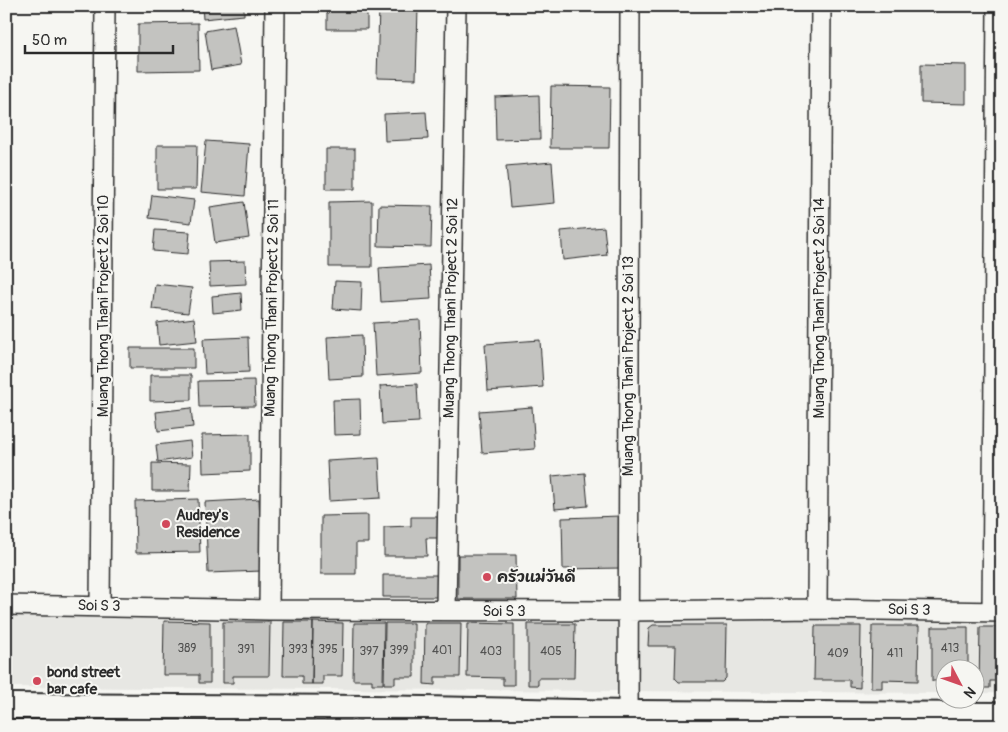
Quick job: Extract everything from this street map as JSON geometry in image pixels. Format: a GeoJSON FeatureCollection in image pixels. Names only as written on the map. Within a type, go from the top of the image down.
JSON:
{"type":"FeatureCollection","features":[{"type":"Feature","properties":{"kind":"street","name":"Muang Thong Thani Project 2 Soi 10"},"geometry":{"type":"LineString","coordinates":[[100,606],[105,6]]}},
{"type":"Feature","properties":{"kind":"street","name":"Muang Thong Thani Project 2 Soi 11"},"geometry":{"type":"LineString","coordinates":[[269,610],[275,6]]}},
{"type":"Feature","properties":{"kind":"street","name":"Muang Thong Thani Project 2 Soi 12"},"geometry":{"type":"LineString","coordinates":[[446,610],[456,6]]}},
{"type":"Feature","properties":{"kind":"street","name":"Muang Thong Thani Project 2 Soi 13"},"geometry":{"type":"LineString","coordinates":[[627,719],[630,6]]}},
{"type":"Feature","properties":{"kind":"street","name":"Muang Thong Thani Project 2 Soi 14"},"geometry":{"type":"LineString","coordinates":[[817,609],[821,6]]}},
{"type":"Feature","properties":{"kind":"street"},"geometry":{"type":"LineString","coordinates":[[997,6],[997,612]]}},
{"type":"Feature","properties":{"kind":"street","name":"Soi S 3"},"geometry":{"type":"LineString","coordinates":[[6,605],[269,610],[627,611],[817,609],[997,612]]}},
{"type":"Feature","properties":{"kind":"street"},"geometry":{"type":"LineString","coordinates":[[6,706],[371,717],[903,720],[1002,715]]}},
{"type":"Feature","properties":{"kind":"shaded area"},"geometry":{"type":"Polygon","coordinates":[[[6,610],[1002,619],[1002,693],[986,693],[986,660],[936,660],[936,693],[6,687],[6,610]]]}},
{"type":"Feature","properties":{"kind":"building"},"geometry":{"type":"Polygon","coordinates":[[[202,6],[244,6],[244,15],[203,19],[202,6]]]}},
{"type":"Feature","properties":{"kind":"building"},"geometry":{"type":"Polygon","coordinates":[[[327,6],[367,6],[367,29],[327,29],[327,6]]]}},
{"type":"Feature","properties":{"kind":"building"},"geometry":{"type":"Polygon","coordinates":[[[379,6],[418,8],[416,79],[377,78],[379,6]]]}},
{"type":"Feature","properties":{"kind":"building"},"geometry":{"type":"Polygon","coordinates":[[[198,23],[199,70],[138,71],[138,24],[198,23]]]}},
{"type":"Feature","properties":{"kind":"building"},"geometry":{"type":"Polygon","coordinates":[[[234,26],[241,65],[211,70],[205,31],[234,26]]]}},
{"type":"Feature","properties":{"kind":"building"},"geometry":{"type":"Polygon","coordinates":[[[921,64],[966,65],[966,104],[921,103],[921,64]]]}},
{"type":"Feature","properties":{"kind":"building"},"geometry":{"type":"Polygon","coordinates":[[[551,86],[610,87],[609,148],[550,148],[551,86]]]}},
{"type":"Feature","properties":{"kind":"building"},"geometry":{"type":"Polygon","coordinates":[[[539,95],[540,139],[496,140],[495,97],[539,95]]]}},
{"type":"Feature","properties":{"kind":"building"},"geometry":{"type":"Polygon","coordinates":[[[426,112],[428,139],[385,141],[384,114],[426,112]]]}},
{"type":"Feature","properties":{"kind":"building"},"geometry":{"type":"Polygon","coordinates":[[[206,141],[249,144],[245,196],[201,192],[206,141]]]}},
{"type":"Feature","properties":{"kind":"building"},"geometry":{"type":"Polygon","coordinates":[[[157,145],[197,145],[196,189],[157,189],[157,145]]]}},
{"type":"Feature","properties":{"kind":"building"},"geometry":{"type":"Polygon","coordinates":[[[326,149],[355,149],[355,189],[326,189],[326,149]]]}},
{"type":"Feature","properties":{"kind":"building"},"geometry":{"type":"Polygon","coordinates":[[[552,162],[555,203],[510,207],[506,166],[552,162]]]}},
{"type":"Feature","properties":{"kind":"building"},"geometry":{"type":"Polygon","coordinates":[[[152,195],[194,200],[191,223],[149,218],[152,195]]]}},
{"type":"Feature","properties":{"kind":"building"},"geometry":{"type":"Polygon","coordinates":[[[372,201],[372,267],[329,267],[329,202],[372,201]]]}},
{"type":"Feature","properties":{"kind":"building"},"geometry":{"type":"Polygon","coordinates":[[[244,202],[249,238],[215,243],[210,207],[244,202]]]}},
{"type":"Feature","properties":{"kind":"building"},"geometry":{"type":"Polygon","coordinates":[[[379,205],[432,206],[431,247],[378,246],[379,205]]]}},
{"type":"Feature","properties":{"kind":"building"},"geometry":{"type":"Polygon","coordinates":[[[604,227],[607,255],[563,260],[561,231],[604,227]]]}},
{"type":"Feature","properties":{"kind":"building"},"geometry":{"type":"Polygon","coordinates":[[[155,230],[190,232],[188,254],[153,251],[155,230]]]}},
{"type":"Feature","properties":{"kind":"building"},"geometry":{"type":"Polygon","coordinates":[[[245,261],[246,284],[210,286],[209,262],[245,261]]]}},
{"type":"Feature","properties":{"kind":"building"},"geometry":{"type":"Polygon","coordinates":[[[429,265],[431,299],[381,302],[379,268],[429,265]]]}},
{"type":"Feature","properties":{"kind":"building"},"geometry":{"type":"Polygon","coordinates":[[[335,281],[362,282],[361,311],[333,309],[335,281]]]}},
{"type":"Feature","properties":{"kind":"building"},"geometry":{"type":"Polygon","coordinates":[[[155,284],[192,288],[188,313],[152,309],[155,284]]]}},
{"type":"Feature","properties":{"kind":"building"},"geometry":{"type":"Polygon","coordinates":[[[241,293],[242,310],[213,313],[212,296],[241,293]]]}},
{"type":"Feature","properties":{"kind":"building"},"geometry":{"type":"Polygon","coordinates":[[[194,318],[197,341],[159,345],[157,323],[194,318]]]}},
{"type":"Feature","properties":{"kind":"building"},"geometry":{"type":"Polygon","coordinates":[[[420,320],[422,373],[376,376],[373,323],[420,320]]]}},
{"type":"Feature","properties":{"kind":"building"},"geometry":{"type":"Polygon","coordinates":[[[362,335],[363,377],[329,379],[327,337],[362,335]]]}},
{"type":"Feature","properties":{"kind":"building"},"geometry":{"type":"Polygon","coordinates":[[[248,337],[249,372],[205,374],[203,339],[248,337]]]}},
{"type":"Feature","properties":{"kind":"building"},"geometry":{"type":"Polygon","coordinates":[[[540,340],[543,387],[488,391],[485,344],[540,340]]]}},
{"type":"Feature","properties":{"kind":"building"},"geometry":{"type":"Polygon","coordinates":[[[130,348],[194,348],[194,368],[130,368],[130,348]]]}},
{"type":"Feature","properties":{"kind":"building"},"geometry":{"type":"Polygon","coordinates":[[[150,375],[191,375],[191,400],[150,401],[150,375]]]}},
{"type":"Feature","properties":{"kind":"building"},"geometry":{"type":"Polygon","coordinates":[[[254,380],[255,406],[199,407],[198,381],[254,380]]]}},
{"type":"Feature","properties":{"kind":"building"},"geometry":{"type":"Polygon","coordinates":[[[417,384],[419,422],[382,424],[380,386],[417,384]]]}},
{"type":"Feature","properties":{"kind":"building"},"geometry":{"type":"Polygon","coordinates":[[[360,399],[361,434],[334,435],[333,400],[360,399]]]}},
{"type":"Feature","properties":{"kind":"building"},"geometry":{"type":"Polygon","coordinates":[[[532,407],[535,449],[482,453],[479,411],[532,407]]]}},
{"type":"Feature","properties":{"kind":"building"},"geometry":{"type":"Polygon","coordinates":[[[191,408],[193,427],[158,431],[156,412],[191,408]]]}},
{"type":"Feature","properties":{"kind":"building"},"geometry":{"type":"Polygon","coordinates":[[[250,434],[250,471],[203,473],[202,435],[250,434]]]}},
{"type":"Feature","properties":{"kind":"building"},"geometry":{"type":"Polygon","coordinates":[[[190,441],[192,457],[158,462],[156,445],[190,441]]]}},
{"type":"Feature","properties":{"kind":"building"},"geometry":{"type":"Polygon","coordinates":[[[379,458],[381,498],[329,501],[327,461],[379,458]]]}},
{"type":"Feature","properties":{"kind":"building"},"geometry":{"type":"Polygon","coordinates":[[[152,463],[191,464],[190,491],[152,491],[152,463]]]}},
{"type":"Feature","properties":{"kind":"building"},"geometry":{"type":"Polygon","coordinates":[[[585,473],[588,506],[555,509],[552,476],[585,473]]]}},
{"type":"Feature","properties":{"kind":"building","name":"Audrey's Residence"},"geometry":{"type":"Polygon","coordinates":[[[198,499],[200,552],[136,553],[135,501],[198,499]]]}},
{"type":"Feature","properties":{"kind":"building"},"geometry":{"type":"Polygon","coordinates":[[[259,499],[262,571],[208,573],[205,502],[259,499]]]}},
{"type":"Feature","properties":{"kind":"building"},"geometry":{"type":"Polygon","coordinates":[[[368,515],[368,543],[356,543],[356,574],[321,574],[321,516],[368,515]]]}},
{"type":"Feature","properties":{"kind":"building"},"geometry":{"type":"Polygon","coordinates":[[[620,516],[621,568],[563,569],[562,518],[620,516]]]}},
{"type":"Feature","properties":{"kind":"building"},"geometry":{"type":"Polygon","coordinates":[[[411,517],[445,517],[446,538],[426,538],[427,556],[384,556],[384,527],[411,526],[411,517]]]}},
{"type":"Feature","properties":{"kind":"building","name":"ครัวแม่วันดี"},"geometry":{"type":"Polygon","coordinates":[[[458,555],[516,555],[517,599],[458,599],[458,555]]]}},
{"type":"Feature","properties":{"kind":"building"},"geometry":{"type":"Polygon","coordinates":[[[383,575],[443,575],[443,597],[383,597],[383,575]]]}},
{"type":"Feature","properties":{"kind":"building"},"geometry":{"type":"Polygon","coordinates":[[[164,621],[210,622],[210,683],[199,683],[199,675],[163,675],[164,621]]]}},
{"type":"Feature","properties":{"kind":"building"},"geometry":{"type":"Polygon","coordinates":[[[223,622],[270,622],[269,676],[233,676],[233,683],[223,683],[223,622]]]}},
{"type":"Feature","properties":{"kind":"building"},"geometry":{"type":"Polygon","coordinates":[[[284,622],[313,622],[312,684],[302,684],[302,676],[283,676],[284,622]]]}},
{"type":"Feature","properties":{"kind":"building"},"geometry":{"type":"Polygon","coordinates":[[[313,622],[343,623],[342,676],[323,676],[323,684],[312,684],[313,622]]]}},
{"type":"Feature","properties":{"kind":"building"},"geometry":{"type":"Polygon","coordinates":[[[354,623],[384,623],[383,684],[372,684],[372,680],[353,680],[354,623]]]}},
{"type":"Feature","properties":{"kind":"building"},"geometry":{"type":"Polygon","coordinates":[[[385,623],[414,623],[414,677],[395,677],[395,684],[384,684],[385,623]]]}},
{"type":"Feature","properties":{"kind":"building"},"geometry":{"type":"Polygon","coordinates":[[[425,623],[461,623],[460,677],[435,677],[435,685],[424,684],[425,623]]]}},
{"type":"Feature","properties":{"kind":"building"},"geometry":{"type":"Polygon","coordinates":[[[468,623],[514,624],[514,685],[503,685],[503,678],[467,677],[468,623]]]}},
{"type":"Feature","properties":{"kind":"building"},"geometry":{"type":"Polygon","coordinates":[[[528,624],[575,624],[574,678],[538,678],[538,685],[528,685],[528,624]]]}},
{"type":"Feature","properties":{"kind":"building"},"geometry":{"type":"Polygon","coordinates":[[[653,625],[727,625],[726,678],[722,682],[679,682],[675,678],[676,646],[648,646],[649,628],[653,625]]]}},
{"type":"Feature","properties":{"kind":"building"},"geometry":{"type":"Polygon","coordinates":[[[815,626],[861,626],[860,688],[850,687],[850,680],[814,680],[815,626]]]}},
{"type":"Feature","properties":{"kind":"building"},"geometry":{"type":"Polygon","coordinates":[[[872,626],[919,626],[918,681],[882,680],[882,688],[871,688],[872,626]]]}},
{"type":"Feature","properties":{"kind":"building"},"geometry":{"type":"Polygon","coordinates":[[[932,627],[968,627],[968,660],[936,660],[936,681],[932,681],[932,627]]]}},
{"type":"Feature","properties":{"kind":"building"},"geometry":{"type":"Polygon","coordinates":[[[980,627],[1002,627],[1002,681],[990,681],[990,688],[986,688],[986,660],[979,660],[980,627]]]}},
{"type":"Feature","properties":{"kind":"place","name":"Audrey's Residence"},"geometry":{"type":"Point","coordinates":[166,524]}},
{"type":"Feature","properties":{"kind":"place","name":"ครัวแม่วันดี"},"geometry":{"type":"Point","coordinates":[487,577]}},
{"type":"Feature","properties":{"kind":"place","name":"bond street bar cafe"},"geometry":{"type":"Point","coordinates":[37,681]}}]}
